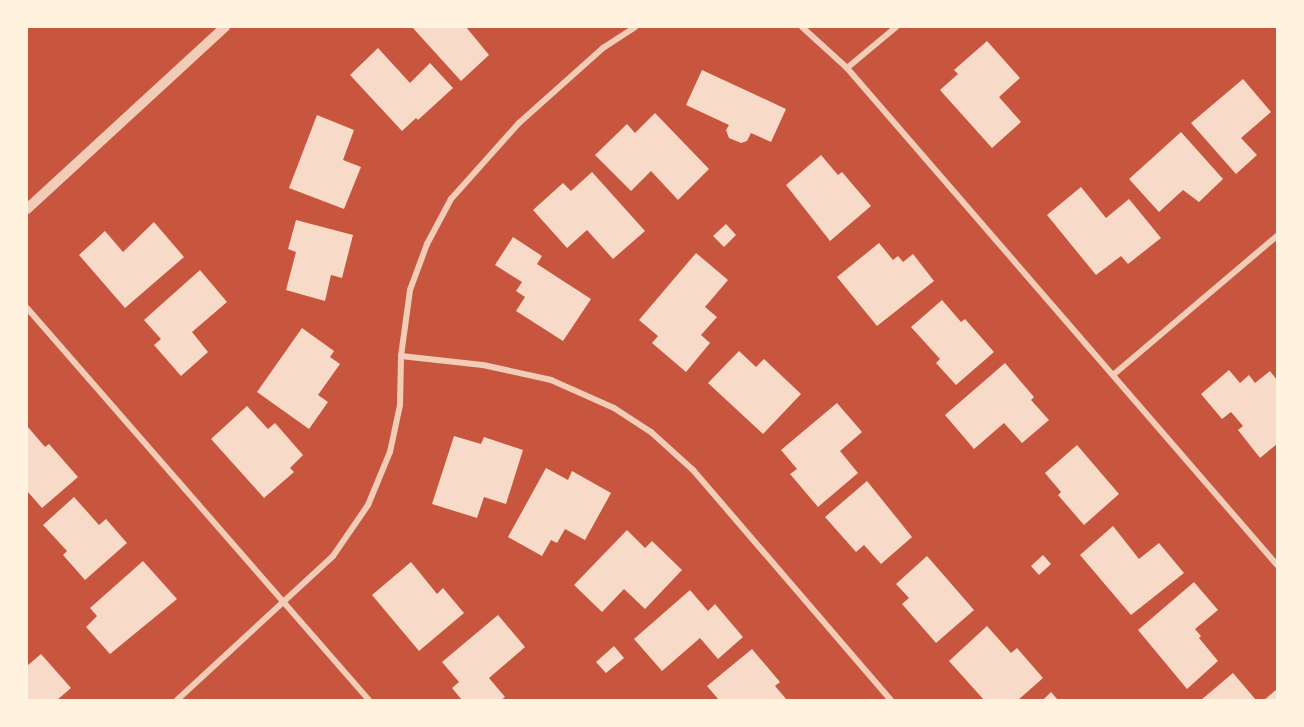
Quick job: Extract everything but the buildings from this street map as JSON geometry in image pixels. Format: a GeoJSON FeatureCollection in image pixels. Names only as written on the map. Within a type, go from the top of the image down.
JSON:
{"type":"FeatureCollection","features":[{"type":"Feature","properties":{"kind":"street"},"geometry":{"type":"LineString","coordinates":[[27,209],[225,27]]}},
{"type":"Feature","properties":{"kind":"street"},"geometry":{"type":"LineString","coordinates":[[177,700],[333,556],[368,505],[390,452],[400,405],[401,356],[410,290],[427,244],[451,199],[519,123],[603,48],[635,27]]}},
{"type":"Feature","properties":{"kind":"street"},"geometry":{"type":"LineString","coordinates":[[802,27],[847,68],[1277,565]]}},
{"type":"Feature","properties":{"kind":"street"},"geometry":{"type":"LineString","coordinates":[[847,68],[896,27]]}},
{"type":"Feature","properties":{"kind":"street"},"geometry":{"type":"LineString","coordinates":[[1113,375],[1277,236]]}},
{"type":"Feature","properties":{"kind":"street"},"geometry":{"type":"LineString","coordinates":[[27,308],[369,700]]}},
{"type":"Feature","properties":{"kind":"street"},"geometry":{"type":"LineString","coordinates":[[401,356],[483,365],[551,380],[615,408],[651,432],[693,470],[891,700]]}}]}
